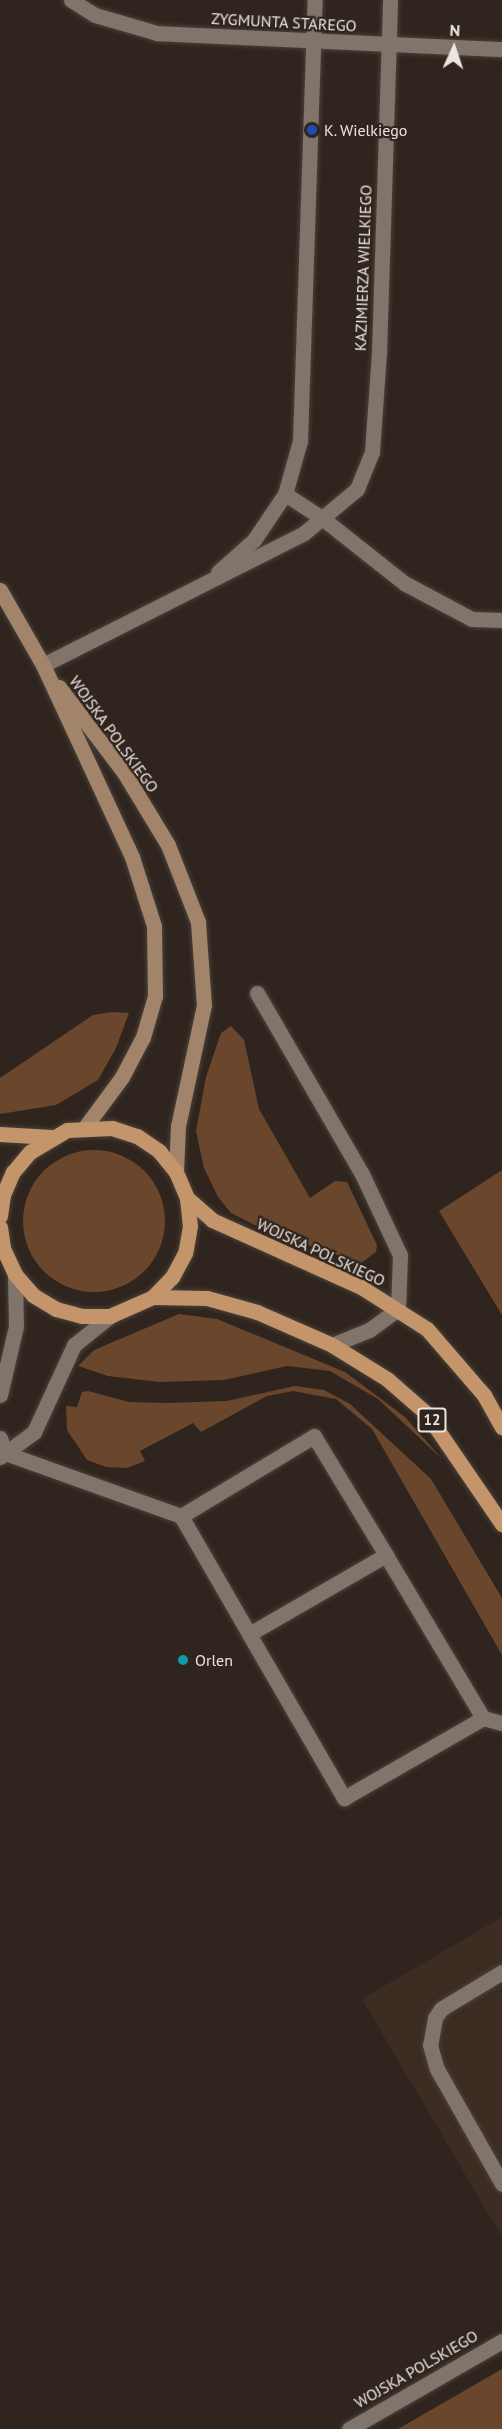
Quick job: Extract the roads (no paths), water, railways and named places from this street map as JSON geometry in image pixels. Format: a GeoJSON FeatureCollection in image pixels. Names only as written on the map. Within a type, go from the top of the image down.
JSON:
{"type":"FeatureCollection","features":[{"type":"Feature","properties":{"kind":"main road","name":"WOJSKA POLSKIEGO"},"geometry":{"type":"LineString","coordinates":[[0,590],[43,666],[132,857],[148,900],[155,937],[154,996],[143,1037],[122,1077],[85,1127]]}},
{"type":"Feature","properties":{"kind":"main road","name":"WOJSKA POLSKIEGO"},"geometry":{"type":"LineString","coordinates":[[43,666],[143,805],[168,845],[198,922],[204,1005],[178,1126],[176,1172]]}},
{"type":"Feature","properties":{"kind":"main road","name":"12"},"geometry":{"type":"LineString","coordinates":[[0,1216],[3,1195],[13,1172],[30,1152],[51,1137],[85,1127],[112,1128],[137,1136],[159,1151],[176,1172],[187,1198],[190,1226],[185,1253],[172,1277],[153,1297],[110,1316],[82,1316],[56,1309],[33,1295],[15,1274],[3,1248],[0,1227]]}},
{"type":"Feature","properties":{"kind":"main road","name":"12"},"geometry":{"type":"LineString","coordinates":[[0,1134],[51,1137]]}},
{"type":"Feature","properties":{"kind":"main road","name":"WOJSKA POLSKIEGO"},"geometry":{"type":"LineString","coordinates":[[187,1198],[212,1220],[361,1287],[428,1329],[484,1395],[502,1427]]}},
{"type":"Feature","properties":{"kind":"main road","name":"12"},"geometry":{"type":"LineString","coordinates":[[153,1297],[218,1301],[257,1312],[332,1345],[387,1379],[426,1413],[502,1524]]}},
{"type":"Feature","properties":{"kind":"street","name":"ZYGMUNTA STAREGO"},"geometry":{"type":"LineString","coordinates":[[71,0],[95,15],[157,33],[388,46],[502,49]]}},
{"type":"Feature","properties":{"kind":"street","name":"KAZIMIERZA WIELKIEGO"},"geometry":{"type":"LineString","coordinates":[[200,588],[254,540],[285,494],[300,441],[315,0]]}},
{"type":"Feature","properties":{"kind":"street","name":"KAZIMIERZA WIELKIEGO"},"geometry":{"type":"LineString","coordinates":[[43,666],[304,533],[357,489],[372,452],[390,0]]}},
{"type":"Feature","properties":{"kind":"street"},"geometry":{"type":"LineString","coordinates":[[285,494],[322,518],[404,583],[472,618],[502,621]]}},
{"type":"Feature","properties":{"kind":"street"},"geometry":{"type":"LineString","coordinates":[[257,993],[391,1228],[400,1255],[398,1309],[369,1330],[332,1345]]}},
{"type":"Feature","properties":{"kind":"street"},"geometry":{"type":"LineString","coordinates":[[0,1395],[16,1326],[15,1274]]}},
{"type":"Feature","properties":{"kind":"street"},"geometry":{"type":"LineString","coordinates":[[2,1449],[34,1431],[74,1345],[110,1316]]}},
{"type":"Feature","properties":{"kind":"street"},"geometry":{"type":"LineString","coordinates":[[181,1516],[314,1437],[483,1718],[502,1723]]}},
{"type":"Feature","properties":{"kind":"street"},"geometry":{"type":"LineString","coordinates":[[2,1449],[181,1516],[344,1798],[483,1718]]}},
{"type":"Feature","properties":{"kind":"street"},"geometry":{"type":"LineString","coordinates":[[249,1634],[386,1555]]}},
{"type":"Feature","properties":{"kind":"street"},"geometry":{"type":"LineString","coordinates":[[502,1972],[441,2009],[435,2018],[430,2045],[437,2069],[502,2184]]}},
{"type":"Feature","properties":{"kind":"street","name":"WOJSKA POLSKIEGO"},"geometry":{"type":"LineString","coordinates":[[349,2429],[502,2341]]}},
{"type":"Feature","properties":{"kind":"place","name":"K. Wielkiego"},"geometry":{"type":"Point","coordinates":[312,130]}},
{"type":"Feature","properties":{"kind":"place","name":"Orlen"},"geometry":{"type":"Point","coordinates":[183,1660]}}]}
